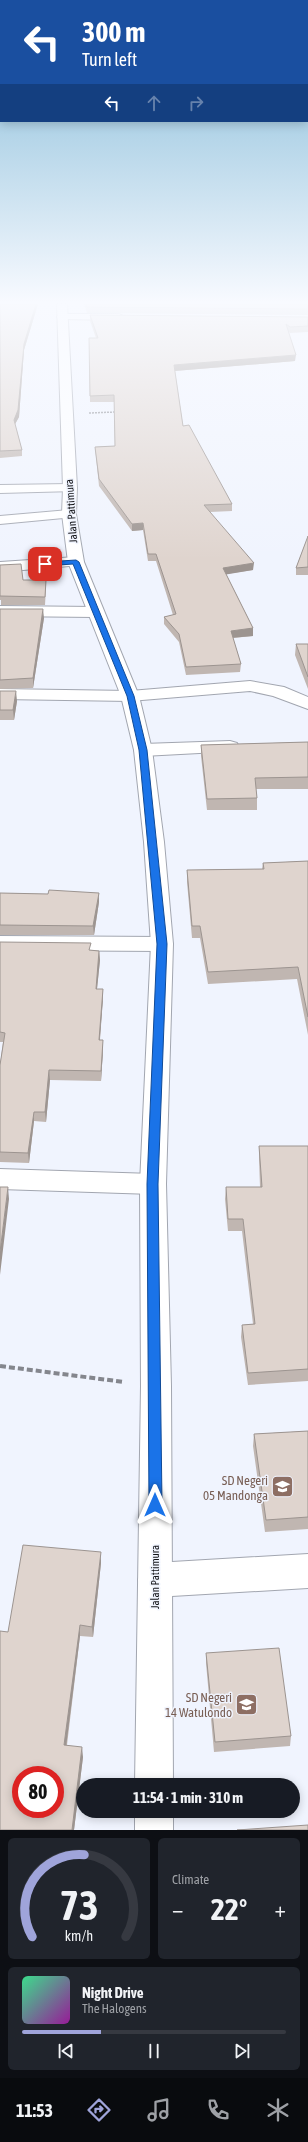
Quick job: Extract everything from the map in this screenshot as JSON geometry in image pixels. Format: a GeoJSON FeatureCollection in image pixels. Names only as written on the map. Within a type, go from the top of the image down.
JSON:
{"type":"FeatureCollection","features":[{"type":"Feature","properties":{"kind":"main road","name":"Jalan Pattimura"},"geometry":{"type":"LineString","coordinates":[[64,389],[70,488],[69,514],[76,562],[130,696],[143,750],[154,842],[162,944],[153,1184],[156,1386],[154,1778]]}},
{"type":"Feature","properties":{"kind":"main road"},"geometry":{"type":"LineString","coordinates":[[0,489],[70,488]]}},
{"type":"Feature","properties":{"kind":"main road"},"geometry":{"type":"LineString","coordinates":[[0,520],[69,514]]}},
{"type":"Feature","properties":{"kind":"main road"},"geometry":{"type":"LineString","coordinates":[[0,567],[76,562]]}},
{"type":"Feature","properties":{"kind":"main road"},"geometry":{"type":"LineString","coordinates":[[0,611],[95,612]]}},
{"type":"Feature","properties":{"kind":"main road"},"geometry":{"type":"LineString","coordinates":[[0,694],[130,696],[222,687],[250,686],[278,690],[308,704]]}},
{"type":"Feature","properties":{"kind":"main road"},"geometry":{"type":"LineString","coordinates":[[143,750],[246,746]]}},
{"type":"Feature","properties":{"kind":"main road"},"geometry":{"type":"LineString","coordinates":[[0,943],[162,944]]}},
{"type":"Feature","properties":{"kind":"main road"},"geometry":{"type":"LineString","coordinates":[[0,1179],[153,1184]]}},
{"type":"Feature","properties":{"kind":"main road"},"geometry":{"type":"LineString","coordinates":[[155,1580],[308,1571]]}},
{"type":"Feature","properties":{"kind":"main road"},"geometry":{"type":"LineString","coordinates":[[154,1818],[154,1830]]}},
{"type":"Feature","properties":{"kind":"path"},"geometry":{"type":"LineString","coordinates":[[65,413],[118,412]]}},
{"type":"Feature","properties":{"kind":"path"},"geometry":{"type":"LineString","coordinates":[[0,1366],[156,1386]]}},
{"type":"Feature","properties":{"kind":"building"},"geometry":{"type":"Polygon","coordinates":[[[0,389],[20,389],[18,410],[14,420],[22,450],[0,451],[0,389]]]}},
{"type":"Feature","properties":{"kind":"building"},"geometry":{"type":"Polygon","coordinates":[[[90,389],[178,389],[183,426],[189,425],[232,504],[204,505],[254,563],[223,568],[253,628],[231,631],[241,664],[186,667],[179,634],[164,617],[176,614],[156,554],[148,554],[143,523],[132,524],[99,479],[95,447],[115,446],[114,395],[90,396],[90,389]]]}},
{"type":"Feature","properties":{"kind":"building"},"geometry":{"type":"Polygon","coordinates":[[[308,536],[308,567],[296,568],[308,536]]]}},
{"type":"Feature","properties":{"kind":"building"},"geometry":{"type":"Polygon","coordinates":[[[21,564],[23,580],[46,580],[45,597],[0,596],[0,565],[21,564]]]}},
{"type":"Feature","properties":{"kind":"building"},"geometry":{"type":"Polygon","coordinates":[[[0,609],[43,609],[33,678],[0,680],[0,609]]]}},
{"type":"Feature","properties":{"kind":"building"},"geometry":{"type":"Polygon","coordinates":[[[296,644],[308,644],[308,677],[296,644]]]}},
{"type":"Feature","properties":{"kind":"building"},"geometry":{"type":"Polygon","coordinates":[[[0,691],[16,691],[13,710],[0,710],[0,691]]]}},
{"type":"Feature","properties":{"kind":"building"},"geometry":{"type":"Polygon","coordinates":[[[308,742],[308,777],[255,778],[257,798],[207,799],[201,745],[308,742]]]}},
{"type":"Feature","properties":{"kind":"building"},"geometry":{"type":"Polygon","coordinates":[[[308,861],[308,1017],[298,967],[208,972],[200,926],[192,926],[187,870],[264,869],[263,863],[308,861]]]}},
{"type":"Feature","properties":{"kind":"building"},"geometry":{"type":"Polygon","coordinates":[[[49,890],[99,893],[93,926],[0,925],[0,893],[48,894],[49,890]]]}},
{"type":"Feature","properties":{"kind":"building"},"geometry":{"type":"Polygon","coordinates":[[[0,942],[91,943],[89,950],[99,951],[96,989],[103,989],[99,1040],[103,1040],[101,1071],[49,1070],[45,1112],[34,1112],[28,1153],[0,1152],[0,1065],[5,1033],[0,1032],[0,942]]]}},
{"type":"Feature","properties":{"kind":"building"},"geometry":{"type":"Polygon","coordinates":[[[259,1146],[308,1146],[308,1369],[248,1373],[242,1325],[255,1324],[243,1219],[228,1219],[226,1187],[262,1187],[259,1146]]]}},
{"type":"Feature","properties":{"kind":"building"},"geometry":{"type":"Polygon","coordinates":[[[0,1187],[8,1187],[0,1252],[0,1187]]]}},
{"type":"Feature","properties":{"kind":"building","name":"SD Negeri 05 Mandonga"},"geometry":{"type":"Polygon","coordinates":[[[308,1431],[308,1517],[266,1520],[254,1434],[308,1431]]]}},
{"type":"Feature","properties":{"kind":"building"},"geometry":{"type":"Polygon","coordinates":[[[23,1545],[101,1552],[92,1627],[80,1625],[64,1745],[82,1747],[78,1778],[76,1778],[76,1797],[72,1830],[0,1830],[0,1631],[8,1632],[23,1545]]]}},
{"type":"Feature","properties":{"kind":"building","name":"SD Negeri 14 Watulondo"},"geometry":{"type":"Polygon","coordinates":[[[279,1648],[291,1736],[215,1742],[206,1653],[279,1648]]]}},
{"type":"Feature","properties":{"kind":"building"},"geometry":{"type":"Polygon","coordinates":[[[308,1825],[308,1830],[237,1830],[308,1825]]]}},
{"type":"Feature","properties":{"kind":"place","name":"SD Negeri 05 Mandonga"},"geometry":{"type":"Point","coordinates":[283,1487]}},
{"type":"Feature","properties":{"kind":"place","name":"SD Negeri 14 Watulondo"},"geometry":{"type":"Point","coordinates":[247,1704]}},
{"type":"Feature","properties":{"kind":"route"},"geometry":{"type":"LineString","coordinates":[[45,564],[76,562],[130,696],[143,750],[154,842],[162,944],[153,1184],[156,1386],[155,1505]]}}]}
